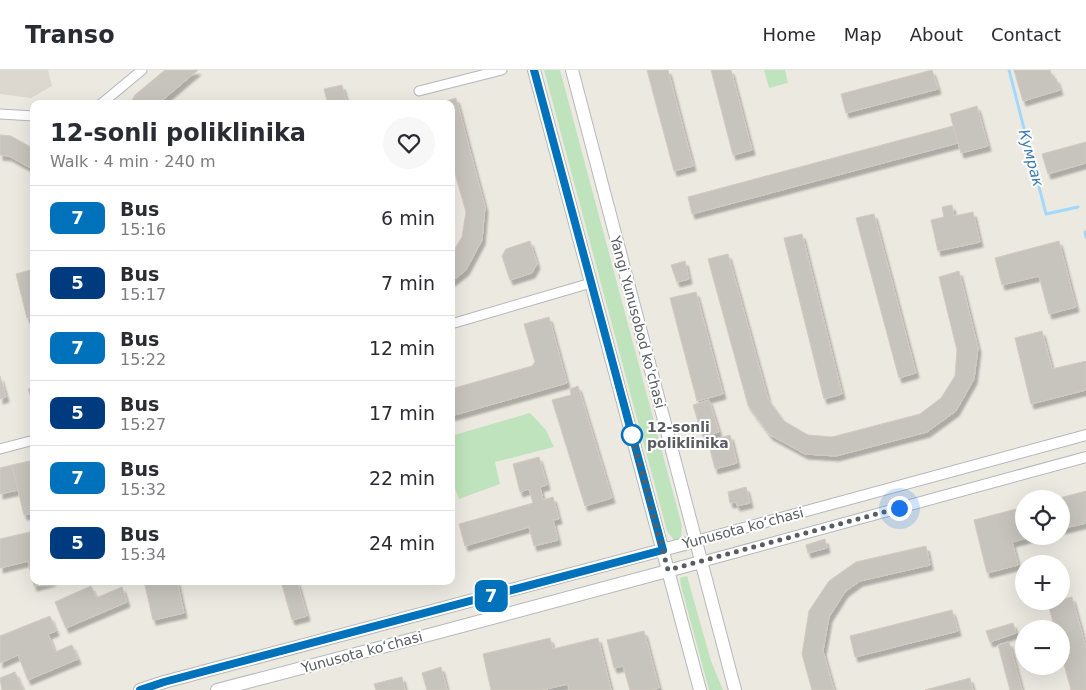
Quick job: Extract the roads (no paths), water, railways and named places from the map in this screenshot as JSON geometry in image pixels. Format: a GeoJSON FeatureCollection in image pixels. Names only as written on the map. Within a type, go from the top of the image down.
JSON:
{"type":"FeatureCollection","features":[{"type":"Feature","properties":{"kind":"main road"},"geometry":{"type":"LineString","coordinates":[[534,70],[700,690]]}},
{"type":"Feature","properties":{"kind":"main road","name":"Yangi Yunusobod ko'chasi"},"geometry":{"type":"LineString","coordinates":[[572,70],[735,690]]}},
{"type":"Feature","properties":{"kind":"main road","name":"Yunusota koʻchasi"},"geometry":{"type":"LineString","coordinates":[[140,690],[164,682],[696,541]]}},
{"type":"Feature","properties":{"kind":"main road","name":"Yunusota koʻchasi"},"geometry":{"type":"LineString","coordinates":[[217,690],[701,562]]}},
{"type":"Feature","properties":{"kind":"street"},"geometry":{"type":"LineString","coordinates":[[106,100],[142,70]]}},
{"type":"Feature","properties":{"kind":"street"},"geometry":{"type":"LineString","coordinates":[[419,91],[502,70]]}},
{"type":"Feature","properties":{"kind":"street"},"geometry":{"type":"LineString","coordinates":[[0,114],[30,116]]}},
{"type":"Feature","properties":{"kind":"street"},"geometry":{"type":"LineString","coordinates":[[455,323],[591,284]]}},
{"type":"Feature","properties":{"kind":"street","name":"Yunusota koʻchasi"},"geometry":{"type":"LineString","coordinates":[[696,541],[1086,435]]}},
{"type":"Feature","properties":{"kind":"street"},"geometry":{"type":"LineString","coordinates":[[0,448],[30,441]]}},
{"type":"Feature","properties":{"kind":"street","name":"Yunusota koʻchasi"},"geometry":{"type":"LineString","coordinates":[[701,562],[1086,457]]}},
{"type":"Feature","properties":{"kind":"waterway","name":"Кумрак"},"geometry":{"type":"LineString","coordinates":[[1009,70],[1046,214],[1078,207]]}},
{"type":"Feature","properties":{"kind":"waterway","name":"Кумрак"},"geometry":{"type":"LineString","coordinates":[[1085,232],[1086,237]]}},
{"type":"Feature","properties":{"kind":"place","name":"12-sonli poliklinika"},"geometry":{"type":"Point","coordinates":[632,435]}}]}
